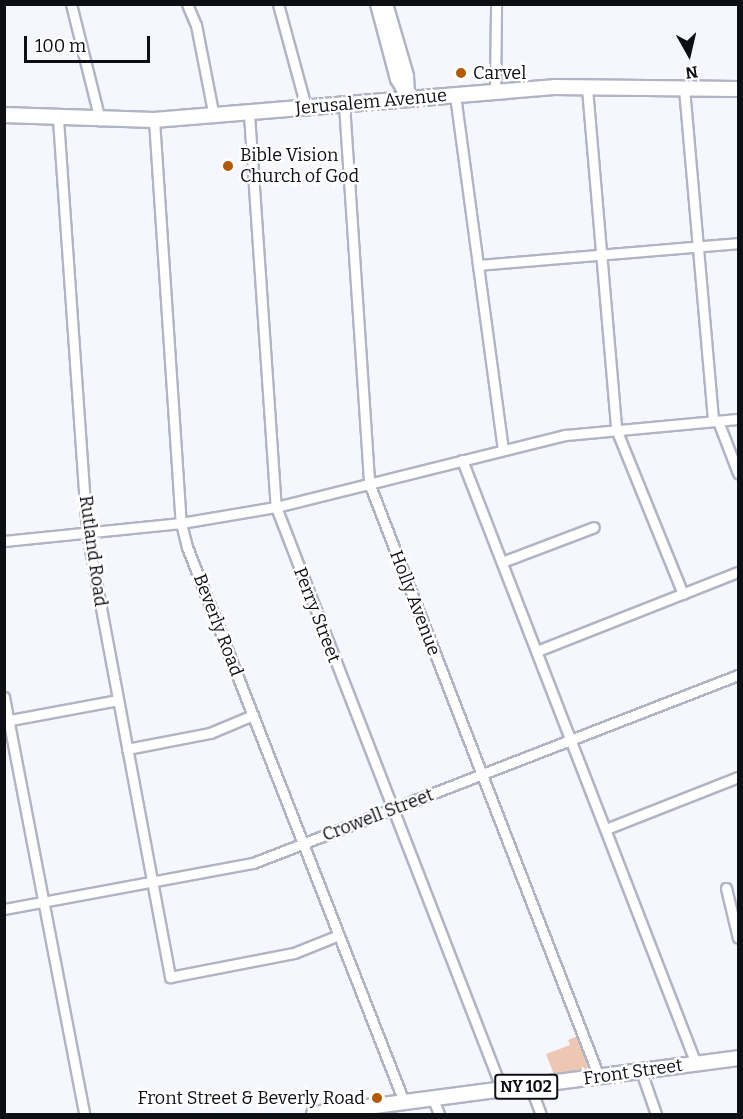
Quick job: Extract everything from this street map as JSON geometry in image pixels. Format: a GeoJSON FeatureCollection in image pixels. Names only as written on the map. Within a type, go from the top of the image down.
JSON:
{"type":"FeatureCollection","features":[{"type":"Feature","properties":{"kind":"main road","name":"Jerusalem Avenue"},"geometry":{"type":"LineString","coordinates":[[4,115],[58,119],[154,120],[214,117],[495,92],[587,88],[738,89]]}},
{"type":"Feature","properties":{"kind":"main road","name":"Front Street"},"geometry":{"type":"LineString","coordinates":[[314,1114],[336,1113],[404,1102],[738,1059]]}},
{"type":"Feature","properties":{"kind":"street"},"geometry":{"type":"LineString","coordinates":[[71,4],[100,120]]}},
{"type":"Feature","properties":{"kind":"street"},"geometry":{"type":"LineString","coordinates":[[187,4],[196,25],[214,117]]}},
{"type":"Feature","properties":{"kind":"street"},"geometry":{"type":"LineString","coordinates":[[278,4],[306,108]]}},
{"type":"Feature","properties":{"kind":"street"},"geometry":{"type":"LineString","coordinates":[[377,4],[397,79],[408,98]]}},
{"type":"Feature","properties":{"kind":"street"},"geometry":{"type":"LineString","coordinates":[[386,4],[406,76],[408,98]]}},
{"type":"Feature","properties":{"kind":"street"},"geometry":{"type":"LineString","coordinates":[[495,92],[496,4]]}},
{"type":"Feature","properties":{"kind":"street"},"geometry":{"type":"LineString","coordinates":[[587,88],[616,429],[683,594]]}},
{"type":"Feature","properties":{"kind":"street"},"geometry":{"type":"LineString","coordinates":[[684,88],[697,246],[716,421],[738,472]]}},
{"type":"Feature","properties":{"kind":"street"},"geometry":{"type":"LineString","coordinates":[[455,95],[503,450]]}},
{"type":"Feature","properties":{"kind":"street","name":"Holly Avenue"},"geometry":{"type":"LineString","coordinates":[[344,104],[369,483],[599,1077]]}},
{"type":"Feature","properties":{"kind":"street","name":"Perry Street"},"geometry":{"type":"LineString","coordinates":[[249,114],[276,507],[502,1090]]}},
{"type":"Feature","properties":{"kind":"street","name":"Rutland Road"},"geometry":{"type":"LineString","coordinates":[[58,119],[87,533],[170,977],[294,953],[339,935]]}},
{"type":"Feature","properties":{"kind":"street","name":"Beverly Road"},"geometry":{"type":"LineString","coordinates":[[154,120],[182,523],[253,715],[404,1102]]}},
{"type":"Feature","properties":{"kind":"street"},"geometry":{"type":"LineString","coordinates":[[478,265],[738,243]]}},
{"type":"Feature","properties":{"kind":"street"},"geometry":{"type":"LineString","coordinates":[[4,541],[182,523],[276,507],[565,435],[738,419]]}},
{"type":"Feature","properties":{"kind":"street"},"geometry":{"type":"LineString","coordinates":[[462,460],[696,1064]]}},
{"type":"Feature","properties":{"kind":"street"},"geometry":{"type":"LineString","coordinates":[[502,562],[594,527]]}},
{"type":"Feature","properties":{"kind":"street"},"geometry":{"type":"LineString","coordinates":[[537,651],[738,572]]}},
{"type":"Feature","properties":{"kind":"street","name":"Crowell Street"},"geometry":{"type":"LineString","coordinates":[[4,909],[253,863],[738,675]]}},
{"type":"Feature","properties":{"kind":"street"},"geometry":{"type":"LineString","coordinates":[[4,697],[84,1114]]}},
{"type":"Feature","properties":{"kind":"street"},"geometry":{"type":"LineString","coordinates":[[7,721],[118,700]]}},
{"type":"Feature","properties":{"kind":"street"},"geometry":{"type":"LineString","coordinates":[[127,749],[210,733],[253,715]]}},
{"type":"Feature","properties":{"kind":"street"},"geometry":{"type":"LineString","coordinates":[[606,829],[738,777]]}},
{"type":"Feature","properties":{"kind":"street"},"geometry":{"type":"LineString","coordinates":[[726,888],[738,938]]}},
{"type":"Feature","properties":{"kind":"street"},"geometry":{"type":"LineString","coordinates":[[641,1071],[656,1114]]}},
{"type":"Feature","properties":{"kind":"street"},"geometry":{"type":"LineString","coordinates":[[530,1086],[541,1114]]}},
{"type":"Feature","properties":{"kind":"street"},"geometry":{"type":"LineString","coordinates":[[433,1099],[439,1114]]}},
{"type":"Feature","properties":{"kind":"shaded area"},"geometry":{"type":"Polygon","coordinates":[[[583,1034],[599,1077],[557,1082],[546,1054],[570,1045],[568,1040],[583,1034]]]}},
{"type":"Feature","properties":{"kind":"place","name":"Carvel"},"geometry":{"type":"Point","coordinates":[461,73]}},
{"type":"Feature","properties":{"kind":"place","name":"Bible Vision Church of God"},"geometry":{"type":"Point","coordinates":[228,166]}},
{"type":"Feature","properties":{"kind":"place","name":"Front Street & Beverly Road"},"geometry":{"type":"Point","coordinates":[377,1098]}}]}
